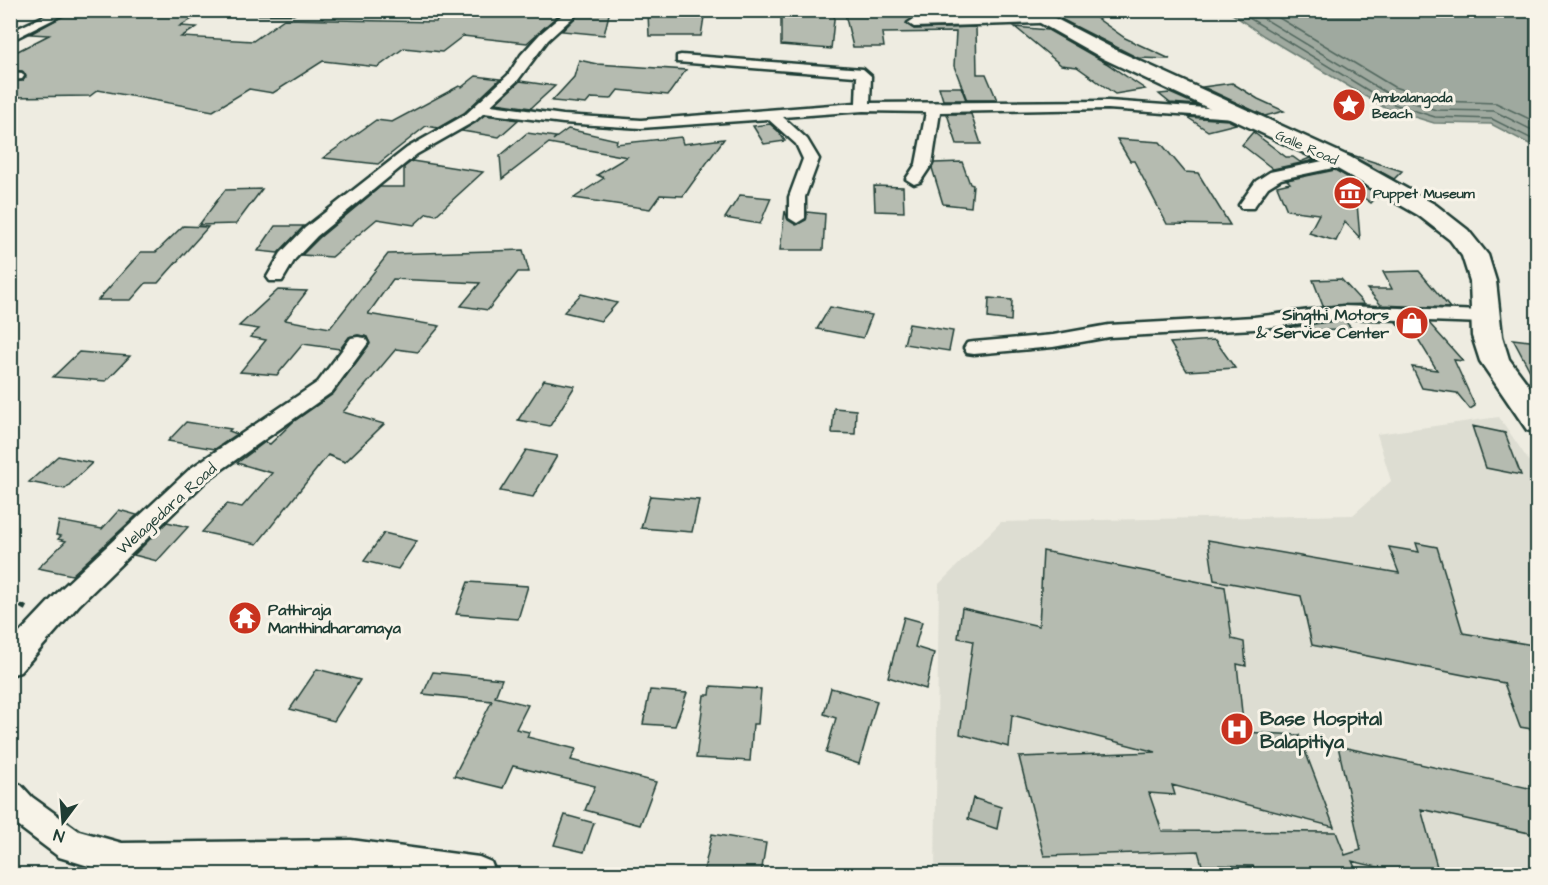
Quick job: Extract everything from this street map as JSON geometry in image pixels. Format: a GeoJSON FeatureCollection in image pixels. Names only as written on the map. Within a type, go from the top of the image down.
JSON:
{"type":"FeatureCollection","features":[{"type":"Feature","properties":{"kind":"highway","name":"Galle Road"},"geometry":{"type":"LineString","coordinates":[[1032,15],[1234,114],[1342,162],[1427,210],[1459,235],[1475,255],[1483,281],[1484,317],[1495,361],[1538,422]]}},
{"type":"Feature","properties":{"kind":"street"},"geometry":{"type":"LineString","coordinates":[[10,38],[67,10]]}},
{"type":"Feature","properties":{"kind":"street"},"geometry":{"type":"LineString","coordinates":[[246,10],[293,10]]}},
{"type":"Feature","properties":{"kind":"street"},"geometry":{"type":"LineString","coordinates":[[276,277],[287,257],[311,232],[412,151],[450,130],[481,108],[513,77],[538,43],[576,10]]}},
{"type":"Feature","properties":{"kind":"street"},"geometry":{"type":"LineString","coordinates":[[914,23],[968,16],[1032,15]]}},
{"type":"Feature","properties":{"kind":"street"},"geometry":{"type":"LineString","coordinates":[[681,59],[858,72],[864,76],[863,107]]}},
{"type":"Feature","properties":{"kind":"street"},"geometry":{"type":"LineString","coordinates":[[481,108],[563,119],[642,124],[863,107],[1108,105],[1234,114]]}},
{"type":"Feature","properties":{"kind":"street"},"geometry":{"type":"LineString","coordinates":[[914,178],[924,164],[934,108]]}},
{"type":"Feature","properties":{"kind":"street"},"geometry":{"type":"LineString","coordinates":[[770,113],[802,142],[810,159],[797,197],[796,218]]}},
{"type":"Feature","properties":{"kind":"street"},"geometry":{"type":"LineString","coordinates":[[1247,206],[1262,184],[1276,175],[1342,162]]}},
{"type":"Feature","properties":{"kind":"street"},"geometry":{"type":"LineString","coordinates":[[974,348],[1043,342],[1109,331],[1254,323],[1343,312],[1484,317]]}},
{"type":"Feature","properties":{"kind":"street","name":"Welagedara Road"},"geometry":{"type":"LineString","coordinates":[[10,663],[70,597],[199,474],[326,387],[358,344]]}},
{"type":"Feature","properties":{"kind":"street"},"geometry":{"type":"LineString","coordinates":[[10,796],[21,808],[71,845],[122,860],[351,857],[479,874]]}},
{"type":"Feature","properties":{"kind":"shaded area","name":"Base Hospital Balapitiya"},"geometry":{"type":"Polygon","coordinates":[[[1499,417],[1537,473],[1537,874],[935,874],[939,584],[1001,522],[1353,515],[1391,481],[1377,434],[1499,417]]]}},
{"type":"Feature","properties":{"kind":"water"},"geometry":{"type":"Polygon","coordinates":[[[1228,11],[1537,11],[1537,148],[1491,124],[1434,123],[1385,108],[1264,36],[1228,11]]]}},
{"type":"Feature","properties":{"kind":"building"},"geometry":{"type":"Polygon","coordinates":[[[74,10],[154,10],[150,13],[197,16],[180,26],[197,27],[181,37],[253,41],[284,19],[436,22],[444,10],[564,10],[527,43],[463,36],[442,52],[404,48],[378,67],[323,61],[273,93],[249,89],[213,111],[98,90],[90,96],[10,97],[10,82],[22,81],[26,77],[22,71],[10,70],[10,55],[49,35],[30,34],[74,10]]]}},
{"type":"Feature","properties":{"kind":"building"},"geometry":{"type":"Polygon","coordinates":[[[583,10],[610,10],[604,35],[562,31],[583,10]]]}},
{"type":"Feature","properties":{"kind":"building"},"geometry":{"type":"Polygon","coordinates":[[[835,10],[831,49],[781,45],[781,12],[835,10]]]}},
{"type":"Feature","properties":{"kind":"building"},"geometry":{"type":"Polygon","coordinates":[[[890,10],[959,13],[960,16],[914,17],[906,24],[914,29],[976,27],[977,74],[986,74],[997,100],[967,100],[954,66],[956,32],[882,33],[884,47],[853,47],[845,14],[892,15],[890,10]]]}},
{"type":"Feature","properties":{"kind":"building"},"geometry":{"type":"Polygon","coordinates":[[[1052,10],[1085,10],[1125,38],[1170,59],[1138,58],[1063,20],[1052,10]]]}},
{"type":"Feature","properties":{"kind":"building"},"geometry":{"type":"Polygon","coordinates":[[[648,12],[704,17],[701,36],[649,36],[648,12]]]}},
{"type":"Feature","properties":{"kind":"building"},"geometry":{"type":"Polygon","coordinates":[[[1015,27],[1048,30],[1106,63],[1145,89],[1115,94],[1077,67],[1061,65],[1015,27]]]}},
{"type":"Feature","properties":{"kind":"building"},"geometry":{"type":"Polygon","coordinates":[[[579,60],[597,64],[686,70],[668,95],[618,90],[611,99],[591,98],[586,104],[552,101],[574,77],[579,60]]]}},
{"type":"Feature","properties":{"kind":"building"},"geometry":{"type":"Polygon","coordinates":[[[476,76],[500,79],[464,113],[438,128],[426,126],[378,164],[323,158],[376,120],[392,122],[459,86],[462,87],[476,76]]]}},
{"type":"Feature","properties":{"kind":"building"},"geometry":{"type":"Polygon","coordinates":[[[520,81],[555,86],[531,108],[496,103],[520,81]]]}},
{"type":"Feature","properties":{"kind":"building"},"geometry":{"type":"Polygon","coordinates":[[[1232,83],[1284,111],[1265,116],[1203,87],[1232,83]]]}},
{"type":"Feature","properties":{"kind":"building"},"geometry":{"type":"Polygon","coordinates":[[[939,87],[961,87],[966,100],[943,100],[939,87]]]}},
{"type":"Feature","properties":{"kind":"building"},"geometry":{"type":"Polygon","coordinates":[[[1170,93],[1197,105],[1170,103],[1159,94],[1170,93]]]}},
{"type":"Feature","properties":{"kind":"building"},"geometry":{"type":"Polygon","coordinates":[[[947,114],[971,114],[981,144],[957,144],[947,114]]]}},
{"type":"Feature","properties":{"kind":"building"},"geometry":{"type":"Polygon","coordinates":[[[485,115],[518,120],[499,137],[462,131],[485,115]]]}},
{"type":"Feature","properties":{"kind":"building"},"geometry":{"type":"Polygon","coordinates":[[[1187,117],[1228,120],[1236,124],[1208,131],[1187,117]]]}},
{"type":"Feature","properties":{"kind":"building"},"geometry":{"type":"Polygon","coordinates":[[[770,124],[785,141],[764,144],[753,126],[770,124]]]}},
{"type":"Feature","properties":{"kind":"building"},"geometry":{"type":"Polygon","coordinates":[[[568,129],[617,140],[616,144],[681,137],[683,144],[724,139],[683,196],[660,195],[650,209],[574,198],[604,178],[597,175],[627,157],[549,143],[502,179],[500,156],[527,133],[556,137],[553,140],[568,129]]]}},
{"type":"Feature","properties":{"kind":"building"},"geometry":{"type":"Polygon","coordinates":[[[1253,132],[1286,157],[1293,157],[1300,162],[1310,158],[1315,160],[1273,169],[1242,145],[1253,132]]]}},
{"type":"Feature","properties":{"kind":"building"},"geometry":{"type":"Polygon","coordinates":[[[1117,139],[1160,142],[1185,172],[1198,173],[1230,225],[1167,224],[1134,161],[1130,161],[1117,139]]]}},
{"type":"Feature","properties":{"kind":"building"},"geometry":{"type":"Polygon","coordinates":[[[1346,153],[1402,171],[1394,179],[1346,153]]]}},
{"type":"Feature","properties":{"kind":"building"},"geometry":{"type":"Polygon","coordinates":[[[412,161],[483,172],[436,215],[427,213],[414,225],[377,219],[332,257],[302,255],[380,187],[404,187],[404,167],[412,161]]]}},
{"type":"Feature","properties":{"kind":"building"},"geometry":{"type":"Polygon","coordinates":[[[962,162],[970,184],[973,185],[971,207],[943,204],[932,168],[934,163],[962,162]]]}},
{"type":"Feature","properties":{"kind":"building"},"geometry":{"type":"Polygon","coordinates":[[[1335,170],[1379,195],[1371,203],[1356,192],[1360,238],[1345,222],[1336,241],[1309,233],[1319,214],[1287,210],[1277,186],[1290,183],[1287,180],[1335,170]]]}},
{"type":"Feature","properties":{"kind":"building"},"geometry":{"type":"Polygon","coordinates":[[[874,186],[903,187],[904,212],[875,211],[874,186]]]}},
{"type":"Feature","properties":{"kind":"building"},"geometry":{"type":"Polygon","coordinates":[[[262,189],[236,224],[199,225],[225,190],[262,189]]]}},
{"type":"Feature","properties":{"kind":"building"},"geometry":{"type":"Polygon","coordinates":[[[740,195],[771,198],[760,224],[725,218],[740,195]]]}},
{"type":"Feature","properties":{"kind":"building"},"geometry":{"type":"Polygon","coordinates":[[[785,211],[788,220],[796,225],[806,220],[807,212],[825,214],[823,250],[780,250],[785,211]]]}},
{"type":"Feature","properties":{"kind":"building"},"geometry":{"type":"Polygon","coordinates":[[[183,226],[208,227],[158,283],[146,283],[131,300],[98,300],[141,252],[156,252],[183,226]]]}},
{"type":"Feature","properties":{"kind":"building"},"geometry":{"type":"Polygon","coordinates":[[[275,226],[304,226],[278,253],[258,251],[275,226]]]}},
{"type":"Feature","properties":{"kind":"building"},"geometry":{"type":"Polygon","coordinates":[[[523,250],[529,272],[518,272],[488,310],[461,306],[480,283],[393,279],[368,314],[440,326],[418,352],[396,349],[343,412],[384,424],[345,462],[328,455],[257,544],[202,532],[227,504],[242,507],[272,473],[237,463],[265,442],[270,444],[293,422],[333,394],[370,344],[367,337],[358,335],[349,337],[340,349],[303,344],[277,375],[240,372],[266,340],[250,337],[259,329],[239,326],[278,290],[307,291],[285,320],[330,328],[388,254],[523,250]]]}},
{"type":"Feature","properties":{"kind":"building"},"geometry":{"type":"Polygon","coordinates":[[[1419,271],[1450,308],[1381,305],[1367,289],[1392,289],[1383,272],[1419,271]]]}},
{"type":"Feature","properties":{"kind":"building"},"geometry":{"type":"Polygon","coordinates":[[[1341,279],[1364,304],[1323,306],[1313,280],[1341,279]]]}},
{"type":"Feature","properties":{"kind":"building"},"geometry":{"type":"Polygon","coordinates":[[[581,294],[617,303],[601,321],[564,312],[581,294]]]}},
{"type":"Feature","properties":{"kind":"building"},"geometry":{"type":"Polygon","coordinates":[[[989,298],[1012,300],[1011,321],[988,318],[989,298]]]}},
{"type":"Feature","properties":{"kind":"building"},"geometry":{"type":"Polygon","coordinates":[[[830,307],[872,315],[863,338],[817,329],[830,307]]]}},
{"type":"Feature","properties":{"kind":"building"},"geometry":{"type":"Polygon","coordinates":[[[1344,320],[1353,330],[1284,331],[1292,327],[1344,320]]]}},
{"type":"Feature","properties":{"kind":"building"},"geometry":{"type":"Polygon","coordinates":[[[1396,322],[1429,323],[1463,361],[1454,360],[1475,406],[1470,409],[1457,393],[1422,388],[1412,367],[1437,370],[1412,329],[1402,330],[1396,322]]]}},
{"type":"Feature","properties":{"kind":"building"},"geometry":{"type":"Polygon","coordinates":[[[909,324],[953,331],[949,351],[904,344],[909,324]]]}},
{"type":"Feature","properties":{"kind":"building"},"geometry":{"type":"Polygon","coordinates":[[[1513,339],[1538,342],[1538,386],[1513,339]]]}},
{"type":"Feature","properties":{"kind":"building"},"geometry":{"type":"Polygon","coordinates":[[[1215,340],[1235,368],[1187,371],[1170,343],[1215,340]]]}},
{"type":"Feature","properties":{"kind":"building"},"geometry":{"type":"Polygon","coordinates":[[[79,352],[130,356],[106,381],[53,377],[79,352]]]}},
{"type":"Feature","properties":{"kind":"building"},"geometry":{"type":"Polygon","coordinates":[[[544,380],[575,386],[550,426],[518,420],[544,380]]]}},
{"type":"Feature","properties":{"kind":"building"},"geometry":{"type":"Polygon","coordinates":[[[834,408],[856,410],[855,434],[832,433],[834,408]]]}},
{"type":"Feature","properties":{"kind":"building"},"geometry":{"type":"Polygon","coordinates":[[[186,422],[231,429],[229,431],[237,434],[215,449],[168,441],[186,422]]]}},
{"type":"Feature","properties":{"kind":"building"},"geometry":{"type":"Polygon","coordinates":[[[1472,426],[1505,433],[1521,475],[1486,468],[1472,426]]]}},
{"type":"Feature","properties":{"kind":"building"},"geometry":{"type":"Polygon","coordinates":[[[526,450],[557,456],[533,497],[500,491],[526,450]]]}},
{"type":"Feature","properties":{"kind":"building"},"geometry":{"type":"Polygon","coordinates":[[[58,456],[92,463],[65,489],[29,482],[58,456]]]}},
{"type":"Feature","properties":{"kind":"building"},"geometry":{"type":"Polygon","coordinates":[[[650,496],[699,500],[692,532],[641,528],[650,496]]]}},
{"type":"Feature","properties":{"kind":"building"},"geometry":{"type":"Polygon","coordinates":[[[119,510],[137,515],[72,575],[38,568],[66,541],[58,539],[61,536],[56,535],[59,521],[102,529],[119,510]]]}},
{"type":"Feature","properties":{"kind":"building"},"geometry":{"type":"Polygon","coordinates":[[[167,522],[188,527],[157,561],[134,555],[167,522]]]}},
{"type":"Feature","properties":{"kind":"building"},"geometry":{"type":"Polygon","coordinates":[[[384,533],[417,541],[398,569],[364,561],[384,533]]]}},
{"type":"Feature","properties":{"kind":"building"},"geometry":{"type":"Polygon","coordinates":[[[1208,540],[1399,573],[1389,547],[1419,552],[1416,543],[1437,547],[1463,633],[1538,646],[1538,730],[1520,727],[1504,683],[1312,645],[1301,596],[1214,580],[1208,540]]]}},
{"type":"Feature","properties":{"kind":"building"},"geometry":{"type":"Polygon","coordinates":[[[1043,551],[1225,587],[1232,639],[1244,642],[1246,666],[1237,664],[1244,732],[1299,735],[1334,827],[1172,785],[1175,795],[1149,793],[1162,831],[1336,832],[1345,855],[1361,850],[1338,746],[1538,790],[1538,835],[1421,809],[1439,874],[1407,874],[1352,861],[1358,874],[1256,874],[1253,866],[1202,865],[1198,851],[1044,856],[1019,757],[1156,752],[1012,715],[1009,747],[960,734],[973,641],[958,638],[962,608],[1039,626],[1043,551]]]}},
{"type":"Feature","properties":{"kind":"building"},"geometry":{"type":"Polygon","coordinates":[[[468,582],[528,586],[518,619],[456,614],[468,582]]]}},
{"type":"Feature","properties":{"kind":"building"},"geometry":{"type":"Polygon","coordinates":[[[904,617],[922,622],[915,647],[934,653],[926,689],[888,677],[904,617]]]}},
{"type":"Feature","properties":{"kind":"building"},"geometry":{"type":"Polygon","coordinates":[[[317,669],[360,680],[334,721],[290,709],[317,669]]]}},
{"type":"Feature","properties":{"kind":"building"},"geometry":{"type":"Polygon","coordinates":[[[433,672],[502,679],[495,697],[528,705],[516,729],[529,732],[527,737],[576,749],[571,760],[656,782],[640,825],[585,810],[595,786],[513,766],[503,788],[454,776],[492,701],[423,694],[433,672]]]}},
{"type":"Feature","properties":{"kind":"building"},"geometry":{"type":"Polygon","coordinates":[[[711,686],[761,689],[758,724],[753,724],[750,761],[696,758],[704,695],[710,695],[711,686]]]}},
{"type":"Feature","properties":{"kind":"building"},"geometry":{"type":"Polygon","coordinates":[[[831,688],[877,701],[859,764],[826,753],[836,718],[824,714],[831,688]]]}},
{"type":"Feature","properties":{"kind":"building"},"geometry":{"type":"Polygon","coordinates":[[[650,690],[687,693],[675,726],[643,724],[650,690]]]}},
{"type":"Feature","properties":{"kind":"building"},"geometry":{"type":"Polygon","coordinates":[[[973,798],[1001,807],[997,829],[968,819],[973,798]]]}},
{"type":"Feature","properties":{"kind":"building"},"geometry":{"type":"Polygon","coordinates":[[[565,815],[594,823],[584,852],[554,845],[565,815]]]}},
{"type":"Feature","properties":{"kind":"building"},"geometry":{"type":"Polygon","coordinates":[[[712,834],[766,843],[761,874],[703,874],[712,834]]]}},
{"type":"Feature","properties":{"kind":"place","name":"Ambalangoda Beach"},"geometry":{"type":"Point","coordinates":[1349,105]}},
{"type":"Feature","properties":{"kind":"place","name":"Puppet Museum"},"geometry":{"type":"Point","coordinates":[1350,193]}},
{"type":"Feature","properties":{"kind":"place","name":"Singthi Motors & Service Center"},"geometry":{"type":"Point","coordinates":[1412,323]}},
{"type":"Feature","properties":{"kind":"place","name":"Pathiraja Manthindharamaya"},"geometry":{"type":"Point","coordinates":[245,618]}},
{"type":"Feature","properties":{"kind":"place","name":"Base Hospital Balapitiya"},"geometry":{"type":"Point","coordinates":[1237,729]}}]}
